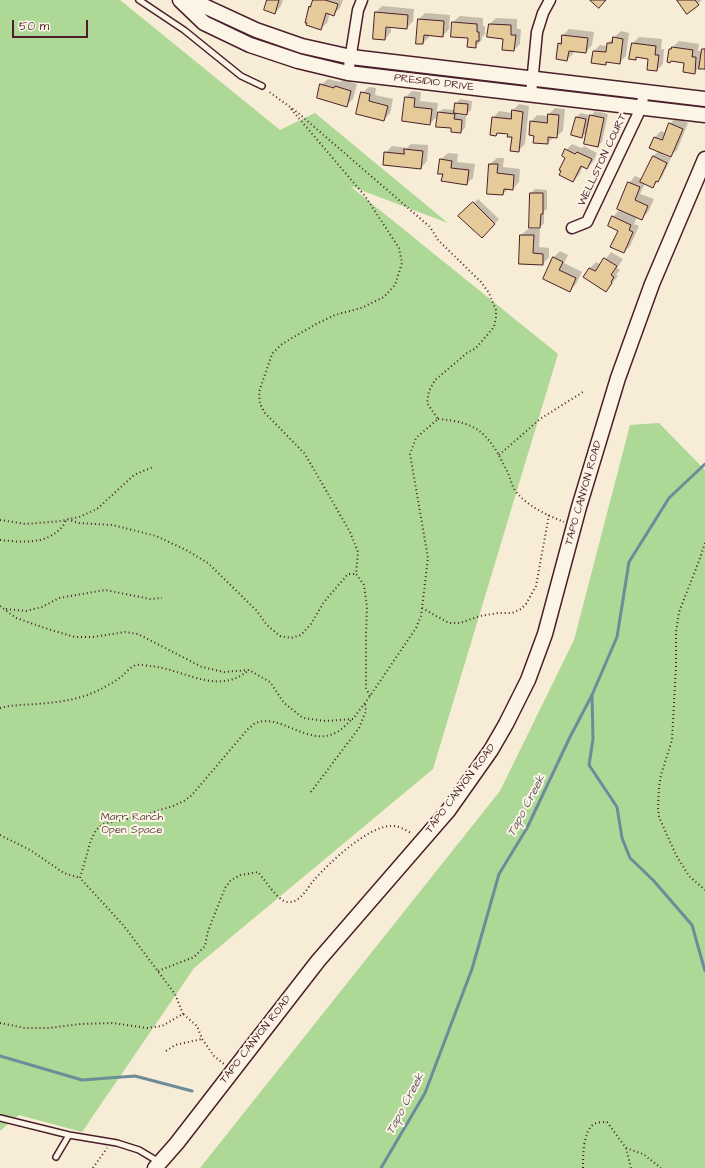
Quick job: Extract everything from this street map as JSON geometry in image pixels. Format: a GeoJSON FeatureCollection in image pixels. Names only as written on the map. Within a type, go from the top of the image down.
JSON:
{"type":"FeatureCollection","features":[{"type":"Feature","properties":{"kind":"main road","name":"PRESIDIO DRIVE"},"geometry":{"type":"LineString","coordinates":[[180,0],[204,23],[250,45],[298,61],[348,73],[705,115]]}},
{"type":"Feature","properties":{"kind":"main road","name":"PRESIDIO DRIVE"},"geometry":{"type":"LineString","coordinates":[[191,0],[256,30],[302,46],[351,57],[705,99]]}},
{"type":"Feature","properties":{"kind":"main road","name":"TAPO CANYON ROAD"},"geometry":{"type":"LineString","coordinates":[[157,1165],[318,961],[448,810],[488,755],[506,724],[522,693],[545,634],[574,526],[618,378],[652,284],[705,159]]}},
{"type":"Feature","properties":{"kind":"street"},"geometry":{"type":"LineString","coordinates":[[348,73],[358,10],[362,0]]}},
{"type":"Feature","properties":{"kind":"street"},"geometry":{"type":"LineString","coordinates":[[531,94],[537,32],[543,13],[550,0]]}},
{"type":"Feature","properties":{"kind":"street","name":"WELLSTON COURT"},"geometry":{"type":"LineString","coordinates":[[572,228],[587,222],[641,108],[644,92]]}},
{"type":"Feature","properties":{"kind":"lane"},"geometry":{"type":"LineString","coordinates":[[139,0],[184,30],[241,76],[262,86]]}},
{"type":"Feature","properties":{"kind":"lane"},"geometry":{"type":"LineString","coordinates":[[0,1118],[69,1135],[111,1142],[139,1150],[157,1165]]}},
{"type":"Feature","properties":{"kind":"lane"},"geometry":{"type":"LineString","coordinates":[[56,1156],[69,1135]]}},
{"type":"Feature","properties":{"kind":"path"},"geometry":{"type":"LineString","coordinates":[[262,86],[296,112],[430,227],[438,240],[481,282],[489,293],[496,310],[494,327],[476,348],[467,353],[435,380],[429,391],[427,403],[438,419]]}},
{"type":"Feature","properties":{"kind":"path"},"geometry":{"type":"LineString","coordinates":[[288,106],[365,196],[400,248],[402,263],[395,285],[384,297],[362,308],[335,315],[316,324],[282,344],[272,354],[258,392],[260,404],[265,413],[305,454],[350,532],[358,552],[356,574],[364,585],[367,607],[366,688],[370,696]]}},
{"type":"Feature","properties":{"kind":"path"},"geometry":{"type":"LineString","coordinates":[[499,456],[540,419],[583,392]]}},
{"type":"Feature","properties":{"kind":"path"},"geometry":{"type":"LineString","coordinates":[[80,878],[90,840],[96,830],[103,824],[141,816],[184,801],[192,795],[247,730],[255,724],[270,721],[310,735],[323,736],[334,734],[353,719],[416,628],[421,616],[428,558],[410,454],[416,438],[438,419],[454,420],[473,426],[483,433],[499,456],[516,492],[528,504],[574,526]]}},
{"type":"Feature","properties":{"kind":"path"},"geometry":{"type":"LineString","coordinates":[[0,520],[26,524],[79,516],[97,509],[134,476],[153,467]]}},
{"type":"Feature","properties":{"kind":"path"},"geometry":{"type":"LineString","coordinates":[[422,608],[449,623],[460,623],[480,616],[498,613],[512,613],[521,609],[526,604],[536,586],[549,515]]}},
{"type":"Feature","properties":{"kind":"path"},"geometry":{"type":"LineString","coordinates":[[67,519],[79,523],[113,525],[156,536],[186,550],[208,563],[256,610],[267,625],[280,636],[291,638],[301,635],[311,624],[324,602],[340,581],[348,574],[356,574]]}},
{"type":"Feature","properties":{"kind":"path"},"geometry":{"type":"LineString","coordinates":[[0,540],[32,542],[50,536],[60,529],[67,519]]}},
{"type":"Feature","properties":{"kind":"path"},"geometry":{"type":"LineString","coordinates":[[705,543],[679,612],[676,632],[676,674],[672,740],[661,775],[658,808],[659,817],[676,855],[689,876],[705,890]]}},
{"type":"Feature","properties":{"kind":"path"},"geometry":{"type":"LineString","coordinates":[[4,609],[26,611],[42,607],[59,598],[105,590],[150,599],[162,598]]}},
{"type":"Feature","properties":{"kind":"path"},"geometry":{"type":"LineString","coordinates":[[0,606],[16,618],[75,637],[93,637],[125,632],[138,634],[202,667],[224,672],[249,670],[270,682],[284,703],[303,718],[326,721],[353,719]]}},
{"type":"Feature","properties":{"kind":"path"},"geometry":{"type":"LineString","coordinates":[[0,708],[67,701],[85,696],[101,689],[136,665],[159,667],[201,680],[213,682],[235,679],[249,670]]}},
{"type":"Feature","properties":{"kind":"path"},"geometry":{"type":"LineString","coordinates":[[311,792],[359,728],[366,711],[365,703]]}},
{"type":"Feature","properties":{"kind":"path"},"geometry":{"type":"LineString","coordinates":[[158,971],[194,957],[205,946],[208,931],[225,888],[231,880],[241,875],[258,872],[280,900],[288,902],[295,901],[303,896],[325,868],[362,837],[377,828],[391,825],[407,830],[422,841]]}},
{"type":"Feature","properties":{"kind":"path"},"geometry":{"type":"LineString","coordinates":[[0,835],[30,850],[64,873],[80,878],[124,926],[175,994],[183,1014],[197,1026],[202,1039],[219,1061],[232,1071]]}},
{"type":"Feature","properties":{"kind":"path"},"geometry":{"type":"LineString","coordinates":[[0,1023],[25,1028],[49,1028],[81,1024],[113,1023],[147,1028],[162,1026],[183,1014]]}},
{"type":"Feature","properties":{"kind":"path"},"geometry":{"type":"LineString","coordinates":[[166,1050],[175,1045],[202,1039]]}},
{"type":"Feature","properties":{"kind":"path"},"geometry":{"type":"LineString","coordinates":[[583,1168],[583,1151],[589,1129],[595,1123],[607,1122],[626,1148],[631,1168]]}},
{"type":"Feature","properties":{"kind":"path"},"geometry":{"type":"LineString","coordinates":[[93,1168],[111,1142]]}},
{"type":"Feature","properties":{"kind":"path"},"geometry":{"type":"LineString","coordinates":[[626,1148],[643,1154],[662,1168]]}},
{"type":"Feature","properties":{"kind":"green space","name":"Marr Ranch Open Space"},"geometry":{"type":"Polygon","coordinates":[[[0,0],[120,0],[280,130],[315,113],[448,223],[350,186],[558,354],[433,769],[194,968],[82,1132],[19,1115],[0,1131],[0,0]]]}},
{"type":"Feature","properties":{"kind":"green space"},"geometry":{"type":"Polygon","coordinates":[[[659,423],[705,470],[705,1168],[200,1168],[500,791],[574,640],[630,425],[659,423]]]}},
{"type":"Feature","properties":{"kind":"building"},"geometry":{"type":"Polygon","coordinates":[[[267,0],[279,0],[275,14],[264,10],[267,0]]]}},
{"type":"Feature","properties":{"kind":"building"},"geometry":{"type":"Polygon","coordinates":[[[313,0],[325,0],[338,4],[334,16],[326,13],[321,30],[306,25],[307,23],[305,23],[309,6],[310,7],[313,0]]]}},
{"type":"Feature","properties":{"kind":"building"},"geometry":{"type":"Polygon","coordinates":[[[590,0],[606,0],[599,8],[590,0]]]}},
{"type":"Feature","properties":{"kind":"building"},"geometry":{"type":"Polygon","coordinates":[[[677,0],[695,0],[699,5],[687,14],[677,0]]]}},
{"type":"Feature","properties":{"kind":"building"},"geometry":{"type":"Polygon","coordinates":[[[375,12],[408,15],[407,29],[386,27],[385,40],[373,39],[375,12]]]}},
{"type":"Feature","properties":{"kind":"building"},"geometry":{"type":"Polygon","coordinates":[[[418,19],[444,21],[443,37],[424,35],[423,44],[416,44],[418,19]]]}},
{"type":"Feature","properties":{"kind":"building"},"geometry":{"type":"Polygon","coordinates":[[[452,22],[477,24],[479,41],[476,41],[476,48],[467,47],[468,38],[451,37],[452,22]]]}},
{"type":"Feature","properties":{"kind":"building"},"geometry":{"type":"Polygon","coordinates":[[[489,24],[511,25],[511,35],[516,35],[514,51],[502,50],[503,39],[487,37],[489,24]]]}},
{"type":"Feature","properties":{"kind":"building"},"geometry":{"type":"Polygon","coordinates":[[[562,35],[588,38],[586,53],[569,51],[567,61],[556,59],[558,43],[561,44],[562,35]]]}},
{"type":"Feature","properties":{"kind":"building"},"geometry":{"type":"Polygon","coordinates":[[[613,37],[623,39],[620,64],[606,62],[606,65],[591,63],[593,51],[606,52],[607,43],[612,43],[613,37]]]}},
{"type":"Feature","properties":{"kind":"building"},"geometry":{"type":"Polygon","coordinates":[[[632,43],[656,46],[655,55],[659,55],[657,71],[647,70],[648,59],[636,57],[636,60],[629,59],[632,43]]]}},
{"type":"Feature","properties":{"kind":"building"},"geometry":{"type":"Polygon","coordinates":[[[672,47],[693,50],[692,57],[696,57],[695,74],[683,72],[684,63],[671,61],[670,63],[667,62],[669,49],[672,47]]]}},
{"type":"Feature","properties":{"kind":"building"},"geometry":{"type":"Polygon","coordinates":[[[702,49],[705,49],[705,69],[699,69],[702,49]]]}},
{"type":"Feature","properties":{"kind":"building"},"geometry":{"type":"Polygon","coordinates":[[[320,84],[334,88],[335,86],[351,91],[347,107],[317,98],[320,84]]]}},
{"type":"Feature","properties":{"kind":"building"},"geometry":{"type":"Polygon","coordinates":[[[361,92],[370,94],[369,101],[388,106],[384,121],[356,114],[361,92]]]}},
{"type":"Feature","properties":{"kind":"building"},"geometry":{"type":"Polygon","coordinates":[[[405,97],[415,98],[414,107],[432,109],[430,125],[402,121],[405,97]]]}},
{"type":"Feature","properties":{"kind":"building"},"geometry":{"type":"Polygon","coordinates":[[[455,103],[468,104],[467,115],[454,113],[455,103]]]}},
{"type":"Feature","properties":{"kind":"building"},"geometry":{"type":"Polygon","coordinates":[[[512,110],[523,112],[519,152],[510,151],[512,137],[507,137],[508,134],[497,133],[496,136],[490,135],[492,117],[511,119],[512,110]]]}},
{"type":"Feature","properties":{"kind":"building"},"geometry":{"type":"Polygon","coordinates":[[[438,112],[455,114],[454,119],[462,120],[461,133],[451,132],[451,128],[436,127],[438,112]]]}},
{"type":"Feature","properties":{"kind":"building"},"geometry":{"type":"Polygon","coordinates":[[[548,114],[559,115],[557,138],[548,137],[548,144],[533,143],[534,136],[529,135],[530,121],[547,123],[548,114]]]}},
{"type":"Feature","properties":{"kind":"building"},"geometry":{"type":"Polygon","coordinates":[[[590,115],[604,118],[598,147],[584,144],[590,115]]]}},
{"type":"Feature","properties":{"kind":"building"},"geometry":{"type":"Polygon","coordinates":[[[576,117],[586,119],[582,138],[571,135],[576,117]]]}},
{"type":"Feature","properties":{"kind":"building"},"geometry":{"type":"Polygon","coordinates":[[[669,123],[683,129],[671,157],[649,148],[654,137],[662,140],[669,123]]]}},
{"type":"Feature","properties":{"kind":"building"},"geometry":{"type":"Polygon","coordinates":[[[404,149],[423,151],[421,169],[383,165],[384,152],[404,154],[404,149]]]}},
{"type":"Feature","properties":{"kind":"building"},"geometry":{"type":"Polygon","coordinates":[[[565,149],[575,154],[577,152],[592,159],[587,169],[581,166],[573,182],[559,175],[561,171],[559,170],[565,158],[562,156],[565,149]]]}},
{"type":"Feature","properties":{"kind":"building"},"geometry":{"type":"Polygon","coordinates":[[[653,156],[667,163],[658,182],[656,181],[653,188],[640,182],[653,156]]]}},
{"type":"Feature","properties":{"kind":"building"},"geometry":{"type":"Polygon","coordinates":[[[440,159],[452,161],[451,168],[469,170],[467,185],[441,181],[443,174],[438,174],[440,159]]]}},
{"type":"Feature","properties":{"kind":"building"},"geometry":{"type":"Polygon","coordinates":[[[489,164],[498,164],[497,173],[514,175],[513,190],[504,189],[503,195],[487,194],[489,164]]]}},
{"type":"Feature","properties":{"kind":"building"},"geometry":{"type":"Polygon","coordinates":[[[628,182],[640,187],[635,200],[648,206],[642,220],[617,209],[628,182]]]}},
{"type":"Feature","properties":{"kind":"building"},"geometry":{"type":"Polygon","coordinates":[[[530,193],[543,193],[543,214],[541,214],[540,228],[529,228],[530,193]]]}},
{"type":"Feature","properties":{"kind":"building"},"geometry":{"type":"Polygon","coordinates":[[[473,202],[495,224],[482,238],[458,216],[473,202]]]}},
{"type":"Feature","properties":{"kind":"building"},"geometry":{"type":"Polygon","coordinates":[[[612,216],[631,225],[629,230],[633,232],[624,253],[610,247],[618,231],[608,226],[612,216]]]}},
{"type":"Feature","properties":{"kind":"building"},"geometry":{"type":"Polygon","coordinates":[[[520,235],[534,235],[533,253],[543,254],[543,265],[519,264],[520,235]]]}},
{"type":"Feature","properties":{"kind":"building"},"geometry":{"type":"Polygon","coordinates":[[[553,257],[563,262],[559,270],[576,278],[570,292],[543,279],[553,257]]]}},
{"type":"Feature","properties":{"kind":"building"},"geometry":{"type":"Polygon","coordinates":[[[604,258],[617,266],[611,275],[614,277],[611,282],[612,283],[606,292],[583,277],[589,268],[595,271],[604,258]]]}},
{"type":"Feature","properties":{"kind":"waterway","name":"Tapo Creek"},"geometry":{"type":"LineString","coordinates":[[381,1168],[425,1093],[472,969],[499,874],[527,828],[570,737],[592,695],[617,637],[629,562],[669,498],[705,464]]}},
{"type":"Feature","properties":{"kind":"waterway"},"geometry":{"type":"LineString","coordinates":[[592,695],[593,739],[589,765],[617,807],[622,838],[630,858],[653,880],[692,925],[705,971]]}},
{"type":"Feature","properties":{"kind":"waterway"},"geometry":{"type":"LineString","coordinates":[[0,1056],[82,1080],[135,1076],[192,1091]]}}]}
